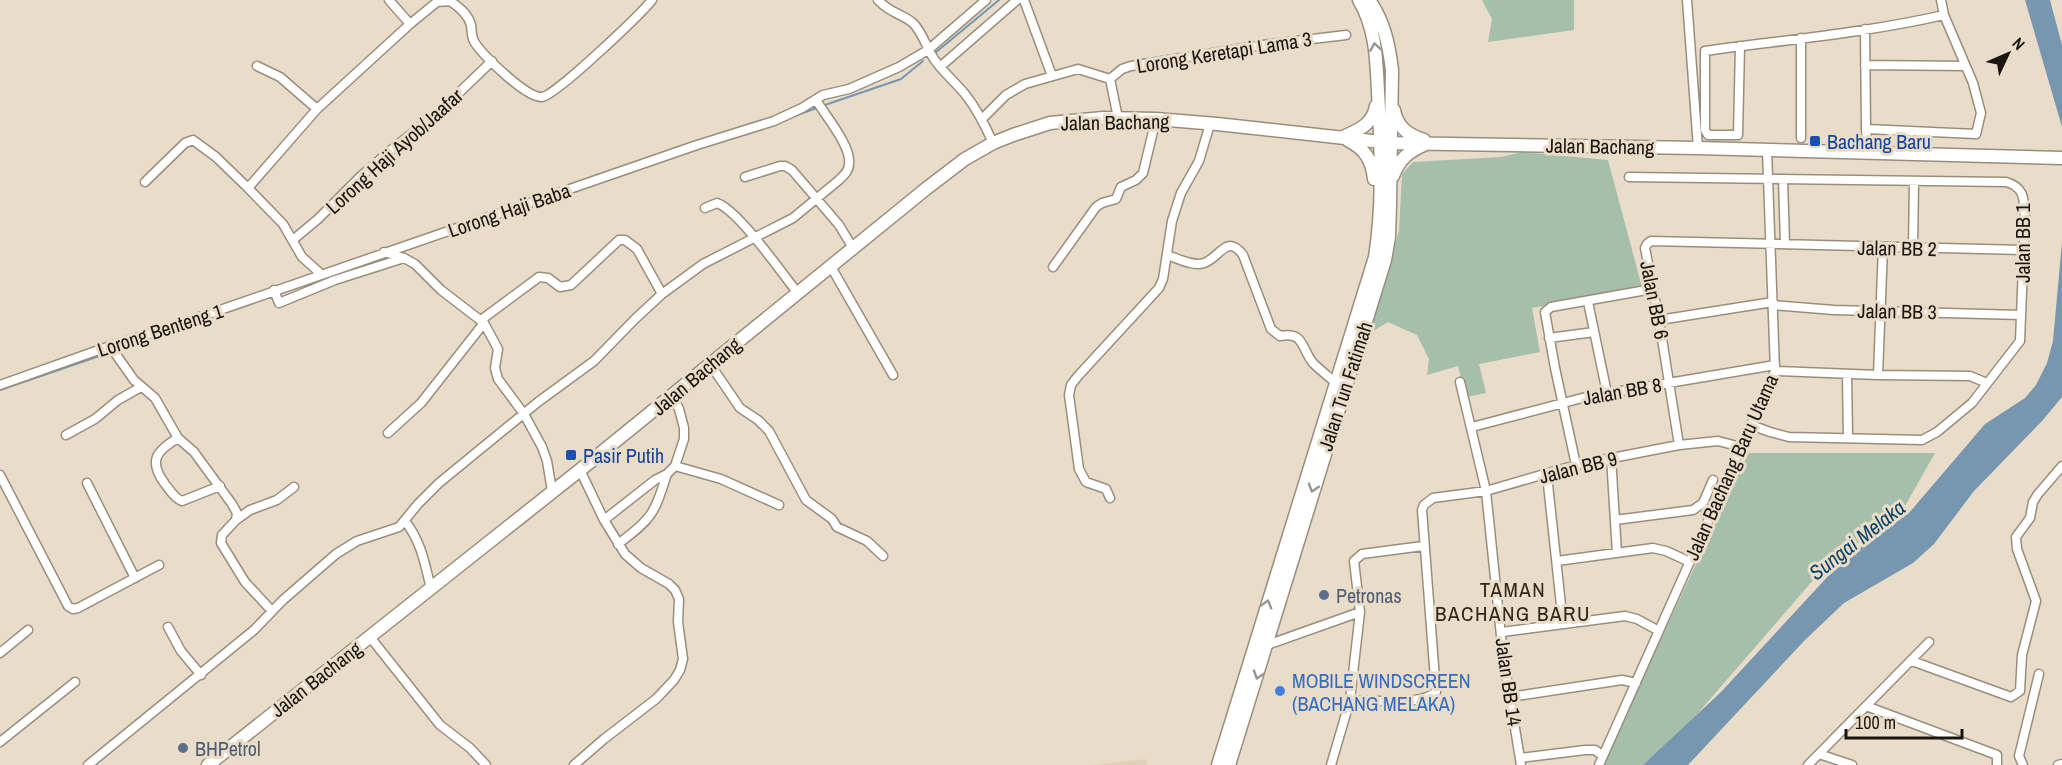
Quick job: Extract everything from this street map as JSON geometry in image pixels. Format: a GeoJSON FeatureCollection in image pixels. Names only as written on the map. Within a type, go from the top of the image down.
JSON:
{"type":"FeatureCollection","features":[{"type":"Feature","properties":{"kind":"street"},"geometry":{"type":"LineString","coordinates":[[389,0],[410,24]]}},
{"type":"Feature","properties":{"kind":"street"},"geometry":{"type":"LineString","coordinates":[[248,188],[317,109],[437,2],[450,1],[464,12],[471,25],[475,43],[522,90],[543,97],[550,95],[627,26],[652,0]]}},
{"type":"Feature","properties":{"kind":"street"},"geometry":{"type":"LineString","coordinates":[[878,0],[888,10],[912,22],[940,67],[966,95],[982,119],[993,143]]}},
{"type":"Feature","properties":{"kind":"street"},"geometry":{"type":"LineString","coordinates":[[928,50],[986,0]]}},
{"type":"Feature","properties":{"kind":"street"},"geometry":{"type":"LineString","coordinates":[[940,67],[1017,0]]}},
{"type":"Feature","properties":{"kind":"street"},"geometry":{"type":"LineString","coordinates":[[1024,0],[1052,76]]}},
{"type":"Feature","properties":{"kind":"street","name":"Jalan Tun Fatimah"},"geometry":{"type":"LineString","coordinates":[[1226,764],[1267,645],[1389,237],[1391,189],[1378,96],[1378,70],[1373,36],[1359,0]]}},
{"type":"Feature","properties":{"kind":"street","name":"Jalan Tun Fatimah"},"geometry":{"type":"LineString","coordinates":[[1226,764],[1335,381],[1375,256],[1392,91],[1392,70],[1386,35],[1369,0]]}},
{"type":"Feature","properties":{"kind":"street"},"geometry":{"type":"LineString","coordinates":[[1687,0],[1698,148]]}},
{"type":"Feature","properties":{"kind":"street"},"geometry":{"type":"LineString","coordinates":[[1866,129],[1976,134],[1981,113],[1973,83],[1944,15],[1941,0]]}},
{"type":"Feature","properties":{"kind":"street"},"geometry":{"type":"LineString","coordinates":[[1740,46],[1738,135],[1712,135],[1706,132],[1705,51],[1740,46],[1801,38],[1865,29],[1944,15]]}},
{"type":"Feature","properties":{"kind":"street"},"geometry":{"type":"LineString","coordinates":[[1865,29],[1864,64],[1868,154]]}},
{"type":"Feature","properties":{"kind":"street","name":"Lorong Keretapi Lama 3"},"geometry":{"type":"LineString","coordinates":[[1118,118],[1110,79],[1122,69],[1270,44],[1346,35]]}},
{"type":"Feature","properties":{"kind":"street"},"geometry":{"type":"LineString","coordinates":[[1801,38],[1801,138]]}},
{"type":"Feature","properties":{"kind":"street","name":"Lorong Haji Baba"},"geometry":{"type":"LineString","coordinates":[[321,274],[697,144],[819,105],[823,95],[849,89],[881,76],[928,50]]}},
{"type":"Feature","properties":{"kind":"street","name":"Lorong Haji Ayob/Jaafar"},"geometry":{"type":"LineString","coordinates":[[294,239],[391,150],[440,112],[492,61]]}},
{"type":"Feature","properties":{"kind":"street"},"geometry":{"type":"LineString","coordinates":[[1864,64],[1965,66]]}},
{"type":"Feature","properties":{"kind":"street"},"geometry":{"type":"LineString","coordinates":[[257,66],[280,77],[317,109]]}},
{"type":"Feature","properties":{"kind":"street"},"geometry":{"type":"LineString","coordinates":[[982,119],[1016,88],[1052,76],[1078,69],[1110,79]]}},
{"type":"Feature","properties":{"kind":"street"},"geometry":{"type":"LineString","coordinates":[[1392,91],[1394,111],[1400,126],[1413,136],[1430,142]]}},
{"type":"Feature","properties":{"kind":"street"},"geometry":{"type":"LineString","coordinates":[[1342,138],[1368,124],[1376,110],[1378,96]]}},
{"type":"Feature","properties":{"kind":"street"},"geometry":{"type":"LineString","coordinates":[[88,765],[201,675],[235,643],[254,630],[336,554],[357,541],[399,527],[439,483],[594,361],[662,294],[703,264],[793,218],[846,174],[850,166],[845,148],[819,105]]}},
{"type":"Feature","properties":{"kind":"street","name":"Jalan Bachang"},"geometry":{"type":"LineString","coordinates":[[208,765],[580,470],[830,265],[965,159],[993,143],[1050,123],[1082,119],[1156,119],[1385,142],[2062,158]]}},
{"type":"Feature","properties":{"kind":"street"},"geometry":{"type":"LineString","coordinates":[[1053,267],[1096,207],[1102,202],[1116,199],[1121,187],[1136,180],[1143,173],[1156,119]]}},
{"type":"Feature","properties":{"kind":"street"},"geometry":{"type":"LineString","coordinates":[[1110,498],[1109,493],[1102,486],[1086,482],[1079,469],[1069,395],[1071,385],[1159,288],[1163,279],[1172,221],[1181,193],[1199,161],[1210,124]]}},
{"type":"Feature","properties":{"kind":"street"},"geometry":{"type":"LineString","coordinates":[[1342,138],[1355,144],[1369,157],[1373,166],[1375,192],[1380,213]]}},
{"type":"Feature","properties":{"kind":"street"},"geometry":{"type":"LineString","coordinates":[[145,182],[185,143],[193,140],[216,157],[283,224],[294,239],[302,256],[321,274]]}},
{"type":"Feature","properties":{"kind":"street"},"geometry":{"type":"LineString","coordinates":[[1391,189],[1393,176],[1401,160],[1416,148],[1430,142]]}},
{"type":"Feature","properties":{"kind":"street","name":"Jalan Bachang Baru Utama"},"geometry":{"type":"LineString","coordinates":[[1599,765],[1775,368],[1767,150]]}},
{"type":"Feature","properties":{"kind":"street"},"geometry":{"type":"LineString","coordinates":[[745,177],[780,166],[792,170],[839,225],[853,248]]}},
{"type":"Feature","properties":{"kind":"street","name":"Jalan BB 1"},"geometry":{"type":"LineString","coordinates":[[1629,177],[2006,182],[2021,189],[2024,197],[2020,341],[1972,403],[1937,432],[1922,440],[1789,436],[1770,432],[1751,424]]}},
{"type":"Feature","properties":{"kind":"street"},"geometry":{"type":"LineString","coordinates":[[1783,179],[1785,244]]}},
{"type":"Feature","properties":{"kind":"street"},"geometry":{"type":"LineString","coordinates":[[1913,248],[1914,182]]}},
{"type":"Feature","properties":{"kind":"street"},"geometry":{"type":"LineString","coordinates":[[705,208],[712,204],[721,204],[753,237],[797,292]]}},
{"type":"Feature","properties":{"kind":"street"},"geometry":{"type":"LineString","coordinates":[[388,433],[421,403],[482,322],[536,278],[544,277],[564,288],[571,285],[619,240],[625,240],[637,249],[662,294]]}},
{"type":"Feature","properties":{"kind":"street","name":"Jalan BB 6"},"geometry":{"type":"LineString","coordinates":[[1679,445],[1670,382],[1645,248],[1651,241],[1771,244]]}},
{"type":"Feature","properties":{"kind":"street","name":"Jalan BB 2"},"geometry":{"type":"LineString","coordinates":[[1771,244],[2022,250]]}},
{"type":"Feature","properties":{"kind":"street"},"geometry":{"type":"LineString","coordinates":[[1167,255],[1194,264],[1202,264],[1227,247],[1233,246],[1239,249],[1244,255],[1271,329],[1280,336],[1293,335],[1298,338],[1315,365],[1335,381]]}},
{"type":"Feature","properties":{"kind":"street"},"geometry":{"type":"LineString","coordinates":[[1878,375],[1883,247]]}},
{"type":"Feature","properties":{"kind":"street"},"geometry":{"type":"LineString","coordinates":[[386,253],[403,257],[415,264],[441,290],[482,322],[498,349],[495,368],[498,379],[524,414],[547,461],[552,491]]}},
{"type":"Feature","properties":{"kind":"street"},"geometry":{"type":"LineString","coordinates":[[275,294],[279,303],[335,280],[403,257]]}},
{"type":"Feature","properties":{"kind":"street"},"geometry":{"type":"LineString","coordinates":[[830,265],[893,375]]}},
{"type":"Feature","properties":{"kind":"street","name":"Lorong Benteng 1"},"geometry":{"type":"LineString","coordinates":[[0,385],[275,294],[321,274]]}},
{"type":"Feature","properties":{"kind":"street"},"geometry":{"type":"LineString","coordinates":[[1576,465],[1544,315],[1548,309],[1652,289]]}},
{"type":"Feature","properties":{"kind":"street"},"geometry":{"type":"LineString","coordinates":[[1588,302],[1607,393]]}},
{"type":"Feature","properties":{"kind":"street","name":"Jalan BB 3"},"geometry":{"type":"LineString","coordinates":[[1659,320],[1773,304],[1881,311],[2021,315]]}},
{"type":"Feature","properties":{"kind":"street"},"geometry":{"type":"LineString","coordinates":[[1549,338],[1594,332]]}},
{"type":"Feature","properties":{"kind":"street"},"geometry":{"type":"LineString","coordinates":[[111,348],[134,380],[155,398],[178,438],[194,453],[220,486],[237,513],[236,520]]}},
{"type":"Feature","properties":{"kind":"street"},"geometry":{"type":"LineString","coordinates":[[710,363],[740,408],[764,424],[769,431],[807,500],[832,519],[837,527],[867,541],[883,556]]}},
{"type":"Feature","properties":{"kind":"street","name":"Jalan BB 8"},"geometry":{"type":"LineString","coordinates":[[1472,427],[1562,402],[1607,393],[1775,368],[1847,375],[1970,376],[1978,377],[1987,383]]}},
{"type":"Feature","properties":{"kind":"street"},"geometry":{"type":"LineString","coordinates":[[1847,375],[1848,438]]}},
{"type":"Feature","properties":{"kind":"street","name":"Jalan BB 14"},"geometry":{"type":"LineString","coordinates":[[1460,382],[1486,491],[1510,697],[1520,762]]}},
{"type":"Feature","properties":{"kind":"street"},"geometry":{"type":"LineString","coordinates":[[66,435],[95,419],[117,400],[141,387]]}},
{"type":"Feature","properties":{"kind":"street"},"geometry":{"type":"LineString","coordinates":[[604,520],[675,466],[684,439],[684,428],[679,409],[672,396]]}},
{"type":"Feature","properties":{"kind":"street"},"geometry":{"type":"LineString","coordinates":[[178,438],[158,453],[155,462],[160,477],[177,500],[189,500],[220,486]]}},
{"type":"Feature","properties":{"kind":"street","name":"Jalan BB 9"},"geometry":{"type":"LineString","coordinates":[[1423,546],[1422,510],[1433,498],[1486,491],[1576,465],[1679,445],[1718,441],[1741,447]]}},
{"type":"Feature","properties":{"kind":"street"},"geometry":{"type":"LineString","coordinates":[[1611,457],[1617,553]]}},
{"type":"Feature","properties":{"kind":"street"},"geometry":{"type":"LineString","coordinates":[[675,466],[721,479],[779,505]]}},
{"type":"Feature","properties":{"kind":"street"},"geometry":{"type":"LineString","coordinates":[[1911,661],[2010,697],[2020,692],[2022,655],[2036,601],[2016,537],[2030,518],[2033,502],[2038,494],[2062,466]]}},
{"type":"Feature","properties":{"kind":"street"},"geometry":{"type":"LineString","coordinates":[[574,765],[656,699],[674,680],[683,659],[678,622],[679,599],[675,590],[632,561],[618,544],[580,470]]}},
{"type":"Feature","properties":{"kind":"street"},"geometry":{"type":"LineString","coordinates":[[618,544],[651,517],[667,474]]}},
{"type":"Feature","properties":{"kind":"street"},"geometry":{"type":"LineString","coordinates":[[1547,474],[1563,624]]}},
{"type":"Feature","properties":{"kind":"street"},"geometry":{"type":"LineString","coordinates":[[0,475],[3,490],[68,606],[73,609],[159,565]]}},
{"type":"Feature","properties":{"kind":"street"},"geometry":{"type":"LineString","coordinates":[[1614,520],[1693,510],[1703,503],[1713,480]]}},
{"type":"Feature","properties":{"kind":"street"},"geometry":{"type":"LineString","coordinates":[[87,483],[135,578]]}},
{"type":"Feature","properties":{"kind":"street"},"geometry":{"type":"LineString","coordinates":[[272,611],[245,582],[221,543],[222,535],[236,520],[250,510],[273,502],[294,487]]}},
{"type":"Feature","properties":{"kind":"street"},"geometry":{"type":"LineString","coordinates":[[405,521],[412,529],[423,554],[431,589]]}},
{"type":"Feature","properties":{"kind":"street"},"geometry":{"type":"LineString","coordinates":[[1331,765],[1350,700],[1360,612],[1354,561],[1362,554],[1423,546],[1436,692],[1429,698],[1401,701],[1350,700]]}},
{"type":"Feature","properties":{"kind":"street"},"geometry":{"type":"LineString","coordinates":[[1557,561],[1659,549],[1689,562]]}},
{"type":"Feature","properties":{"kind":"street"},"geometry":{"type":"LineString","coordinates":[[1267,645],[1360,612]]}},
{"type":"Feature","properties":{"kind":"street"},"geometry":{"type":"LineString","coordinates":[[1502,632],[1625,616],[1637,619],[1659,631]]}},
{"type":"Feature","properties":{"kind":"street"},"geometry":{"type":"LineString","coordinates":[[168,627],[181,651],[201,675]]}},
{"type":"Feature","properties":{"kind":"street"},"geometry":{"type":"LineString","coordinates":[[0,653],[28,630]]}},
{"type":"Feature","properties":{"kind":"street"},"geometry":{"type":"LineString","coordinates":[[370,637],[440,725],[470,748],[486,765]]}},
{"type":"Feature","properties":{"kind":"street"},"geometry":{"type":"LineString","coordinates":[[1808,765],[1929,642]]}},
{"type":"Feature","properties":{"kind":"street"},"geometry":{"type":"LineString","coordinates":[[2023,765],[2019,756],[2039,674]]}},
{"type":"Feature","properties":{"kind":"street"},"geometry":{"type":"LineString","coordinates":[[1510,697],[1622,680],[1636,683]]}},
{"type":"Feature","properties":{"kind":"street"},"geometry":{"type":"LineString","coordinates":[[0,742],[75,682]]}},
{"type":"Feature","properties":{"kind":"street"},"geometry":{"type":"LineString","coordinates":[[1866,706],[1997,755],[1997,765]]}},
{"type":"Feature","properties":{"kind":"street"},"geometry":{"type":"LineString","coordinates":[[1520,762],[1590,750],[1603,756]]}},
{"type":"Feature","properties":{"kind":"street"},"geometry":{"type":"LineString","coordinates":[[1819,754],[1852,765]]}},
{"type":"Feature","properties":{"kind":"shaded area"},"geometry":{"type":"Polygon","coordinates":[[[1146,759],[1147,765],[1090,765],[1146,759]]]}},
{"type":"Feature","properties":{"kind":"green space"},"geometry":{"type":"Polygon","coordinates":[[[1482,0],[1574,0],[1574,30],[1488,42],[1492,19],[1482,0]]]}},
{"type":"Feature","properties":{"kind":"green space"},"geometry":{"type":"Polygon","coordinates":[[[1522,152],[1608,160],[1642,287],[1532,308],[1540,352],[1479,364],[1486,393],[1466,397],[1458,366],[1427,375],[1429,359],[1417,335],[1388,322],[1370,333],[1399,231],[1402,174],[1413,162],[1501,157],[1522,152]]]}},
{"type":"Feature","properties":{"kind":"green space"},"geometry":{"type":"Polygon","coordinates":[[[1748,453],[1935,453],[1905,506],[1815,578],[1653,765],[1602,765],[1748,453]]]}},
{"type":"Feature","properties":{"kind":"water"},"geometry":{"type":"Polygon","coordinates":[[[2025,0],[2050,0],[2062,45],[2062,127],[2025,0]]]}},
{"type":"Feature","properties":{"kind":"water"},"geometry":{"type":"Polygon","coordinates":[[[2062,242],[2062,397],[2042,421],[1974,491],[1934,544],[1913,563],[1844,603],[1805,640],[1688,765],[1643,765],[1721,692],[1831,573],[1881,530],[1909,513],[1985,424],[2025,398],[2036,385],[2047,363],[2053,341],[2062,242]]]}},
{"type":"Feature","properties":{"kind":"waterway"},"geometry":{"type":"LineString","coordinates":[[935,53],[999,0]]}},
{"type":"Feature","properties":{"kind":"waterway"},"geometry":{"type":"LineString","coordinates":[[822,106],[901,79],[923,61]]}},
{"type":"Feature","properties":{"kind":"waterway"},"geometry":{"type":"LineString","coordinates":[[797,115],[817,108]]}},
{"type":"Feature","properties":{"kind":"waterway"},"geometry":{"type":"LineString","coordinates":[[116,350],[167,332]]}},
{"type":"Feature","properties":{"kind":"waterway"},"geometry":{"type":"LineString","coordinates":[[0,390],[111,352]]}},
{"type":"Feature","properties":{"kind":"place","name":"Bachang Baru"},"geometry":{"type":"Point","coordinates":[1815,141]}},
{"type":"Feature","properties":{"kind":"place","name":"Pasir Putih"},"geometry":{"type":"Point","coordinates":[571,455]}},
{"type":"Feature","properties":{"kind":"place","name":"Petronas"},"geometry":{"type":"Point","coordinates":[1324,595]}},
{"type":"Feature","properties":{"kind":"place","name":"MOBILE WINDSCREEN (BACHANG MELAKA)"},"geometry":{"type":"Point","coordinates":[1280,691]}},
{"type":"Feature","properties":{"kind":"place","name":"BHPetrol"},"geometry":{"type":"Point","coordinates":[183,748]}},
{"type":"Feature","properties":{"kind":"district","name":"TAMAN BACHANG BARU"},"geometry":{"type":"Point","coordinates":[1513,601]}},
{"type":"Feature","properties":{"kind":"water label","name":"Sungai Melaka"},"geometry":{"type":"Point","coordinates":[1857,540]}}]}
